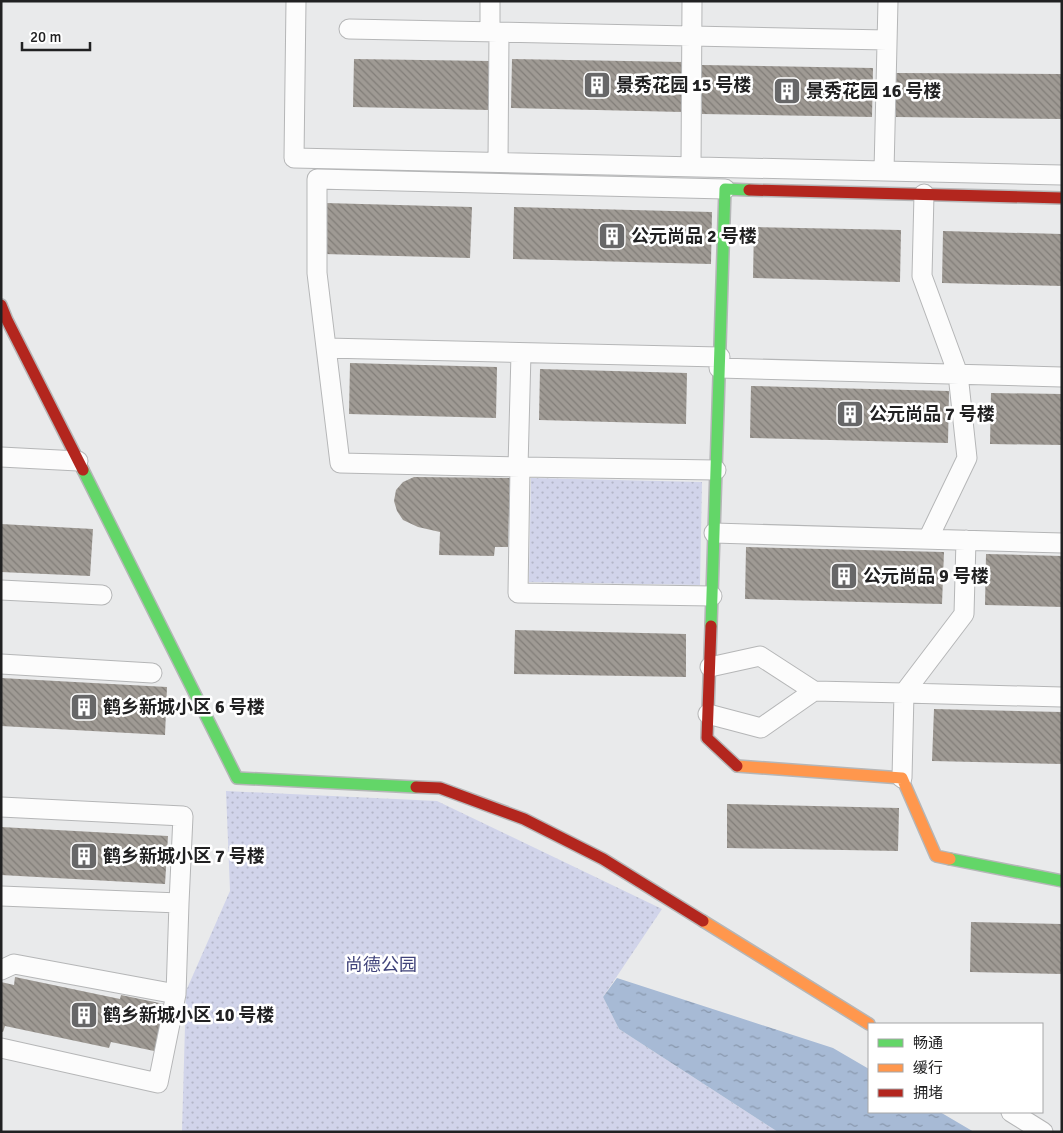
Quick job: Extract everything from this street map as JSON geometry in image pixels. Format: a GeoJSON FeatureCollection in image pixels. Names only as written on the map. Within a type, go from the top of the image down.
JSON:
{"type":"FeatureCollection","features":[{"type":"Feature","properties":{"kind":"street"},"geometry":{"type":"LineString","coordinates":[[296,1],[294,158],[1062,175]]}},
{"type":"Feature","properties":{"kind":"street"},"geometry":{"type":"LineString","coordinates":[[490,1],[494,32],[498,162]]}},
{"type":"Feature","properties":{"kind":"street"},"geometry":{"type":"LineString","coordinates":[[691,166],[692,1]]}},
{"type":"Feature","properties":{"kind":"street"},"geometry":{"type":"LineString","coordinates":[[884,171],[888,1]]}},
{"type":"Feature","properties":{"kind":"street"},"geometry":{"type":"LineString","coordinates":[[349,29],[887,40]]}},
{"type":"Feature","properties":{"kind":"street"},"geometry":{"type":"LineString","coordinates":[[716,470],[340,463],[317,274],[317,179],[1062,198]]}},
{"type":"Feature","properties":{"kind":"street"},"geometry":{"type":"LineString","coordinates":[[725,189],[707,738],[737,766],[902,778]]}},
{"type":"Feature","properties":{"kind":"street"},"geometry":{"type":"LineString","coordinates":[[924,194],[922,276],[958,374],[967,458],[928,539]]}},
{"type":"Feature","properties":{"kind":"street"},"geometry":{"type":"LineString","coordinates":[[1,305],[237,778],[440,788],[524,819],[603,860],[868,1023]]}},
{"type":"Feature","properties":{"kind":"street"},"geometry":{"type":"LineString","coordinates":[[326,348],[521,353],[1062,378]]}},
{"type":"Feature","properties":{"kind":"street"},"geometry":{"type":"LineString","coordinates":[[521,353],[518,593],[712,596]]}},
{"type":"Feature","properties":{"kind":"street"},"geometry":{"type":"LineString","coordinates":[[1,457],[78,461]]}},
{"type":"Feature","properties":{"kind":"street"},"geometry":{"type":"LineString","coordinates":[[714,533],[1062,543]]}},
{"type":"Feature","properties":{"kind":"street"},"geometry":{"type":"LineString","coordinates":[[966,540],[964,614],[904,693],[902,778],[936,856],[1062,881]]}},
{"type":"Feature","properties":{"kind":"street"},"geometry":{"type":"LineString","coordinates":[[1,590],[102,595]]}},
{"type":"Feature","properties":{"kind":"street"},"geometry":{"type":"LineString","coordinates":[[710,666],[760,656],[814,691],[1062,697]]}},
{"type":"Feature","properties":{"kind":"street"},"geometry":{"type":"LineString","coordinates":[[1,664],[152,673]]}},
{"type":"Feature","properties":{"kind":"street"},"geometry":{"type":"LineString","coordinates":[[708,714],[761,728],[814,691]]}},
{"type":"Feature","properties":{"kind":"street"},"geometry":{"type":"LineString","coordinates":[[1,807],[183,816],[176,994],[158,1083],[1,1048]]}},
{"type":"Feature","properties":{"kind":"street"},"geometry":{"type":"LineString","coordinates":[[1,896],[179,903]]}},
{"type":"Feature","properties":{"kind":"street"},"geometry":{"type":"LineString","coordinates":[[1,970],[14,964],[176,994]]}},
{"type":"Feature","properties":{"kind":"street"},"geometry":{"type":"LineString","coordinates":[[1013,1113],[1043,1132]]}},
{"type":"Feature","properties":{"kind":"green space"},"geometry":{"type":"Polygon","coordinates":[[[531,478],[702,482],[700,585],[529,582],[531,478]]]}},
{"type":"Feature","properties":{"kind":"green space","name":"尚德公园"},"geometry":{"type":"Polygon","coordinates":[[[226,791],[437,801],[662,909],[603,997],[619,1029],[778,1132],[182,1132],[186,991],[230,891],[226,791]]]}},
{"type":"Feature","properties":{"kind":"water"},"geometry":{"type":"Polygon","coordinates":[[[617,978],[833,1048],[868,1068],[868,1113],[942,1113],[974,1132],[778,1132],[619,1029],[603,997],[617,978]]]}},
{"type":"Feature","properties":{"kind":"building"},"geometry":{"type":"Polygon","coordinates":[[[354,59],[490,61],[489,110],[353,107],[354,59]]]}},
{"type":"Feature","properties":{"kind":"building","name":"景秀花园 15 号楼"},"geometry":{"type":"Polygon","coordinates":[[[512,59],[683,62],[682,112],[511,108],[512,59]]]}},
{"type":"Feature","properties":{"kind":"building","name":"景秀花园 16 号楼"},"geometry":{"type":"Polygon","coordinates":[[[702,65],[873,68],[872,117],[702,114],[702,65]]]}},
{"type":"Feature","properties":{"kind":"building"},"geometry":{"type":"Polygon","coordinates":[[[896,73],[1062,74],[1062,119],[896,117],[896,73]]]}},
{"type":"Feature","properties":{"kind":"building"},"geometry":{"type":"Polygon","coordinates":[[[325,203],[472,207],[470,258],[324,254],[325,203]]]}},
{"type":"Feature","properties":{"kind":"building","name":"公元尚品 2 号楼"},"geometry":{"type":"Polygon","coordinates":[[[514,207],[712,212],[711,264],[513,259],[514,207]]]}},
{"type":"Feature","properties":{"kind":"building"},"geometry":{"type":"Polygon","coordinates":[[[754,227],[901,230],[900,282],[753,278],[754,227]]]}},
{"type":"Feature","properties":{"kind":"building"},"geometry":{"type":"Polygon","coordinates":[[[943,231],[1062,234],[1062,286],[942,283],[943,231]]]}},
{"type":"Feature","properties":{"kind":"building"},"geometry":{"type":"Polygon","coordinates":[[[350,363],[497,367],[496,418],[349,414],[350,363]]]}},
{"type":"Feature","properties":{"kind":"building"},"geometry":{"type":"Polygon","coordinates":[[[540,369],[687,373],[686,424],[539,420],[540,369]]]}},
{"type":"Feature","properties":{"kind":"building","name":"公元尚品 7 号楼"},"geometry":{"type":"Polygon","coordinates":[[[751,386],[949,391],[948,443],[750,438],[751,386]]]}},
{"type":"Feature","properties":{"kind":"building"},"geometry":{"type":"Polygon","coordinates":[[[991,393],[1062,394],[1062,445],[990,444],[991,393]]]}},
{"type":"Feature","properties":{"kind":"building"},"geometry":{"type":"Polygon","coordinates":[[[414,477],[510,478],[508,547],[495,547],[494,556],[439,555],[440,532],[418,527],[403,520],[397,511],[394,501],[396,490],[403,482],[414,477]]]}},
{"type":"Feature","properties":{"kind":"building"},"geometry":{"type":"Polygon","coordinates":[[[1,524],[93,529],[90,576],[1,572],[1,524]]]}},
{"type":"Feature","properties":{"kind":"building","name":"公元尚品 9 号楼"},"geometry":{"type":"Polygon","coordinates":[[[746,547],[944,552],[942,604],[745,599],[746,547]]]}},
{"type":"Feature","properties":{"kind":"building"},"geometry":{"type":"Polygon","coordinates":[[[986,554],[1062,556],[1062,607],[985,605],[986,554]]]}},
{"type":"Feature","properties":{"kind":"building"},"geometry":{"type":"Polygon","coordinates":[[[515,630],[686,634],[686,677],[514,674],[515,630]]]}},
{"type":"Feature","properties":{"kind":"building","name":"鹤乡新城小区 6 号楼"},"geometry":{"type":"Polygon","coordinates":[[[1,678],[167,687],[165,735],[1,726],[1,678]]]}},
{"type":"Feature","properties":{"kind":"building"},"geometry":{"type":"Polygon","coordinates":[[[934,709],[1062,712],[1062,764],[932,761],[934,709]]]}},
{"type":"Feature","properties":{"kind":"building"},"geometry":{"type":"Polygon","coordinates":[[[727,804],[899,808],[898,851],[727,848],[727,804]]]}},
{"type":"Feature","properties":{"kind":"building","name":"鹤乡新城小区 7 号楼"},"geometry":{"type":"Polygon","coordinates":[[[1,827],[168,836],[165,884],[1,875],[1,827]]]}},
{"type":"Feature","properties":{"kind":"building"},"geometry":{"type":"Polygon","coordinates":[[[971,922],[1062,924],[1062,974],[970,972],[971,922]]]}},
{"type":"Feature","properties":{"kind":"building","name":"鹤乡新城小区 10 号楼"},"geometry":{"type":"Polygon","coordinates":[[[15,977],[120,999],[121,995],[169,1005],[159,1052],[111,1042],[109,1048],[5,1026],[3,1032],[1,1032],[1,982],[14,985],[15,977]]]}},
{"type":"Feature","properties":{"kind":"traffic: fast"},"geometry":{"type":"LineString","coordinates":[[711,626],[725,189],[749,190]]}},
{"type":"Feature","properties":{"kind":"traffic: fast"},"geometry":{"type":"LineString","coordinates":[[83,470],[237,778],[416,787]]}},
{"type":"Feature","properties":{"kind":"traffic: fast"},"geometry":{"type":"LineString","coordinates":[[950,859],[1062,881]]}},
{"type":"Feature","properties":{"kind":"traffic: slow"},"geometry":{"type":"LineString","coordinates":[[737,766],[902,778],[936,856],[950,859]]}},
{"type":"Feature","properties":{"kind":"traffic: slow"},"geometry":{"type":"LineString","coordinates":[[703,921],[868,1023]]}},
{"type":"Feature","properties":{"kind":"traffic: jam"},"geometry":{"type":"LineString","coordinates":[[749,190],[1062,198]]}},
{"type":"Feature","properties":{"kind":"traffic: jam"},"geometry":{"type":"LineString","coordinates":[[1,305],[83,470]]}},
{"type":"Feature","properties":{"kind":"traffic: jam"},"geometry":{"type":"LineString","coordinates":[[711,626],[707,738],[737,766]]}},
{"type":"Feature","properties":{"kind":"traffic: jam"},"geometry":{"type":"LineString","coordinates":[[416,787],[440,788],[524,819],[603,859],[703,921]]}},
{"type":"Feature","properties":{"kind":"place","name":"景秀花园 15 号楼"},"geometry":{"type":"Point","coordinates":[597,85]}},
{"type":"Feature","properties":{"kind":"place","name":"景秀花园 16 号楼"},"geometry":{"type":"Point","coordinates":[787,91]}},
{"type":"Feature","properties":{"kind":"place","name":"公元尚品 2 号楼"},"geometry":{"type":"Point","coordinates":[612,236]}},
{"type":"Feature","properties":{"kind":"place","name":"公元尚品 7 号楼"},"geometry":{"type":"Point","coordinates":[850,414]}},
{"type":"Feature","properties":{"kind":"place","name":"公元尚品 9 号楼"},"geometry":{"type":"Point","coordinates":[844,576]}},
{"type":"Feature","properties":{"kind":"place","name":"鹤乡新城小区 6 号楼"},"geometry":{"type":"Point","coordinates":[84,707]}},
{"type":"Feature","properties":{"kind":"place","name":"鹤乡新城小区 7 号楼"},"geometry":{"type":"Point","coordinates":[84,856]}},
{"type":"Feature","properties":{"kind":"place","name":"鹤乡新城小区 10 号楼"},"geometry":{"type":"Point","coordinates":[84,1015]}}]}
